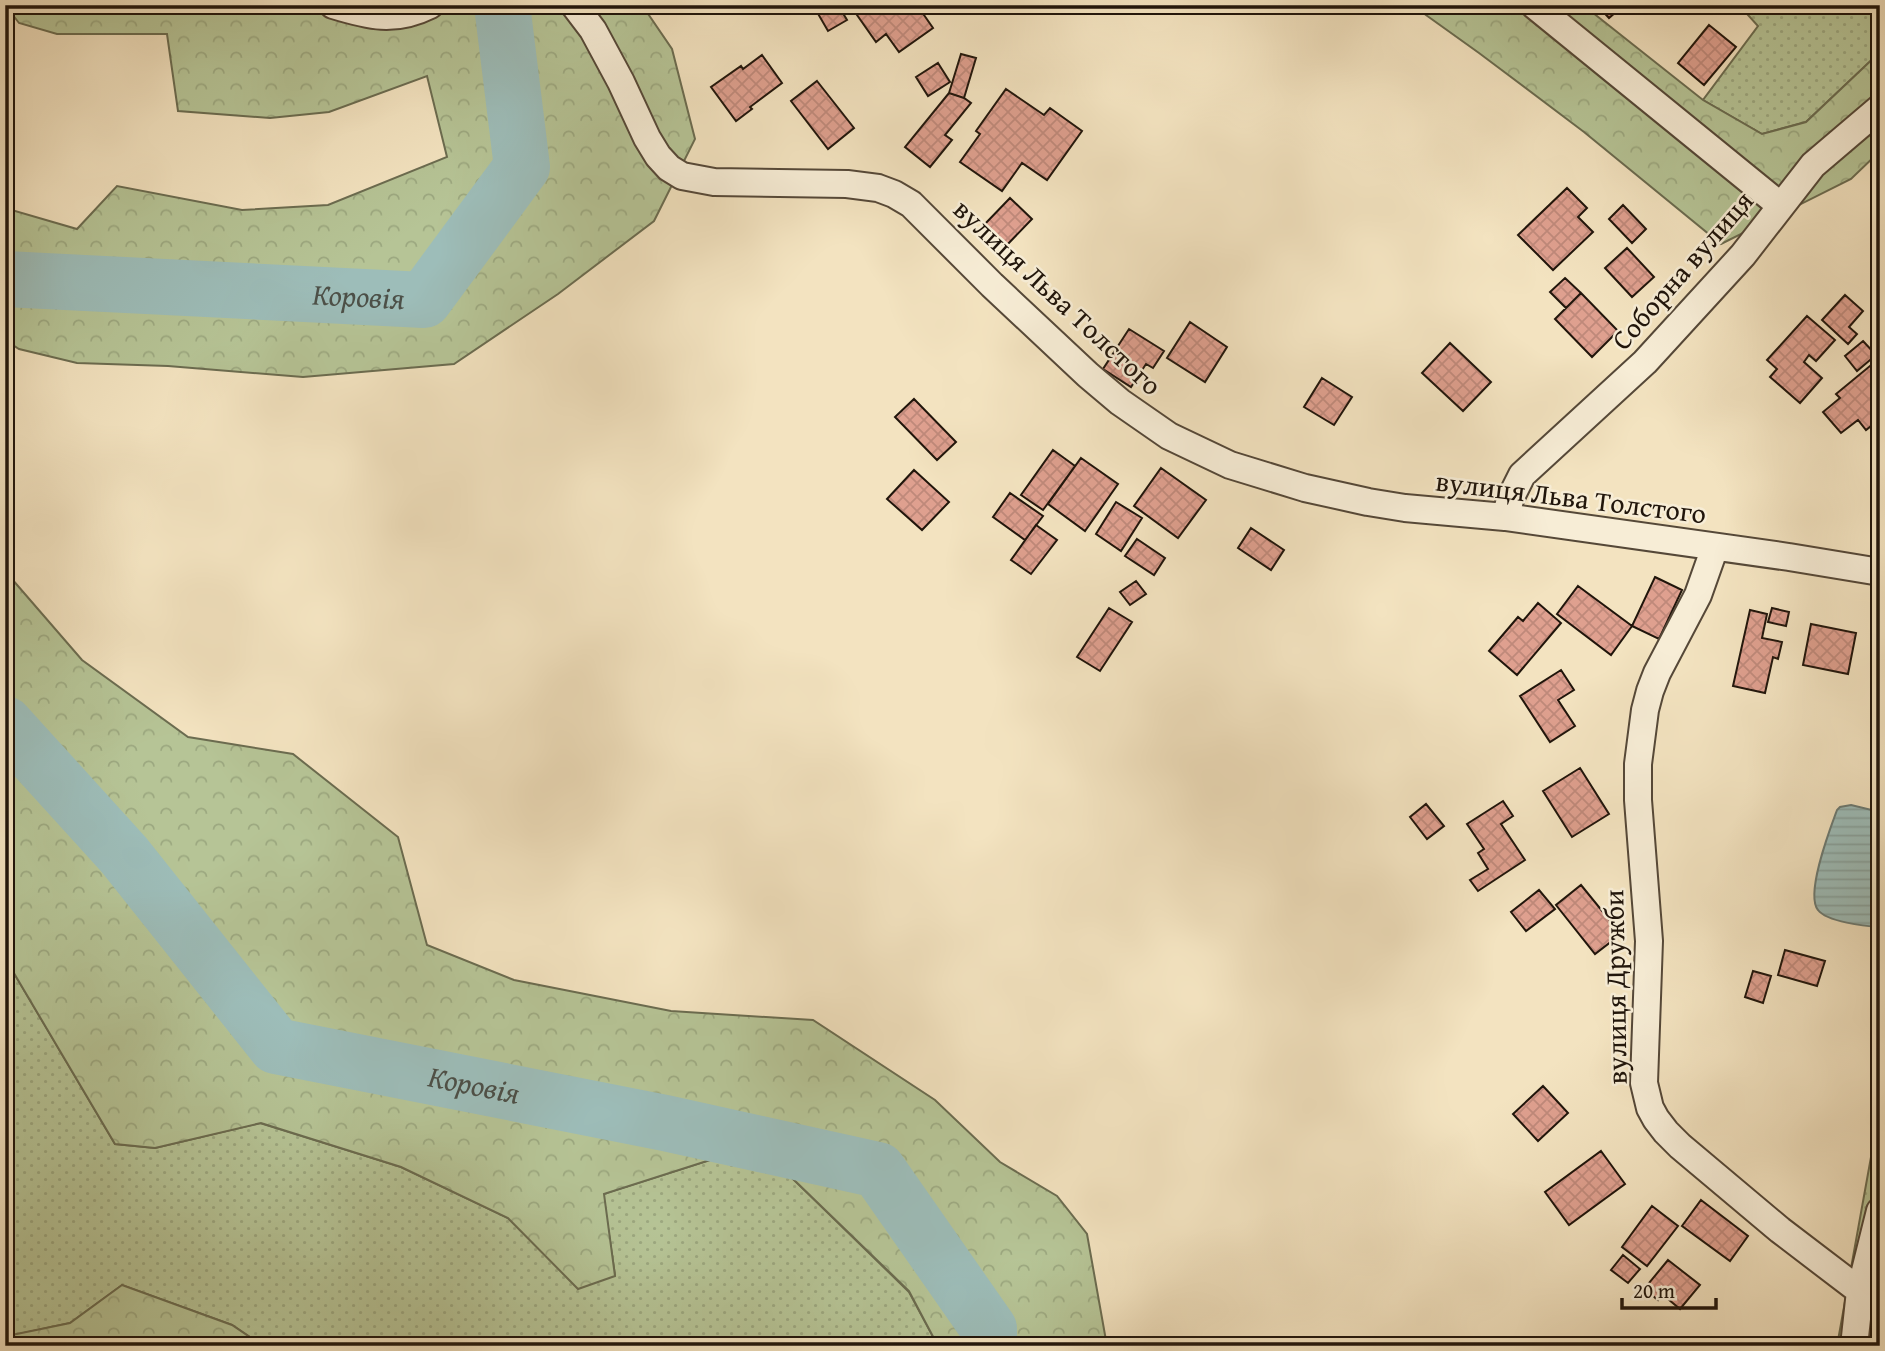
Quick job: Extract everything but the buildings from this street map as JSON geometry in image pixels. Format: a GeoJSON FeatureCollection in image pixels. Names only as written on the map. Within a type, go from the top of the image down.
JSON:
{"type":"FeatureCollection","features":[{"type":"Feature","properties":{"kind":"street"},"geometry":{"type":"LineString","coordinates":[[333,5],[361,14],[391,17],[425,8]]}},
{"type":"Feature","properties":{"kind":"street","name":"вулиця Льва Толстого"},"geometry":{"type":"LineString","coordinates":[[574,5],[593,30],[647,138],[669,168],[682,176],[714,182],[862,185],[894,194],[911,204],[992,285],[1120,402],[1151,425],[1191,448],[1230,465],[1336,496],[1405,508],[1505,517],[1880,572]]}},
{"type":"Feature","properties":{"kind":"street","name":"Соборна вулиця"},"geometry":{"type":"LineString","coordinates":[[1505,517],[1522,475],[1645,362],[1743,255],[1781,206],[1534,5]]}},
{"type":"Feature","properties":{"kind":"street"},"geometry":{"type":"LineString","coordinates":[[1781,206],[1813,165],[1880,108]]}},
{"type":"Feature","properties":{"kind":"street","name":"вулиця Дружби"},"geometry":{"type":"LineString","coordinates":[[1714,547],[1698,594],[1653,682],[1640,738],[1637,779],[1649,941],[1644,1066],[1646,1096],[1656,1119],[1680,1146],[1780,1230],[1860,1292]]}},
{"type":"Feature","properties":{"kind":"street"},"geometry":{"type":"LineString","coordinates":[[1854,1346],[1860,1292],[1880,1211]]}},
{"type":"Feature","properties":{"kind":"green space"},"geometry":{"type":"Polygon","coordinates":[[[5,5],[642,5],[672,49],[695,139],[654,221],[558,294],[454,364],[303,377],[168,366],[77,363],[19,349],[5,340],[5,208],[77,229],[117,186],[242,210],[328,205],[447,157],[427,76],[329,112],[270,118],[178,111],[167,34],[57,34],[19,23],[5,5]]]}},
{"type":"Feature","properties":{"kind":"green space"},"geometry":{"type":"Polygon","coordinates":[[[1412,5],[1583,5],[1703,100],[1762,134],[1806,122],[1880,52],[1880,151],[1851,179],[1721,244],[1584,132],[1412,5]]]}},
{"type":"Feature","properties":{"kind":"green space"},"geometry":{"type":"Polygon","coordinates":[[[1739,5],[1880,5],[1880,52],[1806,122],[1762,134],[1703,100],[1758,26],[1739,5]]]}},
{"type":"Feature","properties":{"kind":"green space"},"geometry":{"type":"Polygon","coordinates":[[[5,571],[82,660],[188,737],[293,754],[398,837],[427,945],[514,980],[671,1011],[813,1020],[935,1100],[1000,1162],[1057,1196],[1087,1234],[1107,1346],[938,1346],[909,1291],[791,1177],[713,1159],[604,1194],[615,1276],[578,1289],[508,1218],[401,1167],[261,1123],[155,1148],[115,1144],[5,958],[5,571]]]}},
{"type":"Feature","properties":{"kind":"green space"},"geometry":{"type":"Polygon","coordinates":[[[5,958],[115,1144],[155,1148],[260,1123],[401,1167],[508,1218],[578,1288],[615,1275],[603,1194],[713,1159],[791,1177],[909,1292],[938,1346],[263,1346],[232,1325],[122,1285],[70,1323],[5,1337],[5,958]]]}},
{"type":"Feature","properties":{"kind":"green space"},"geometry":{"type":"Polygon","coordinates":[[[1880,1107],[1880,1346],[1837,1346],[1880,1107]]]}},
{"type":"Feature","properties":{"kind":"green space"},"geometry":{"type":"Polygon","coordinates":[[[122,1285],[232,1325],[263,1346],[5,1346],[7,1336],[70,1323],[122,1285]]]}},
{"type":"Feature","properties":{"kind":"water"},"geometry":{"type":"Polygon","coordinates":[[[1851,805],[1880,812],[1880,927],[1829,918],[1818,910],[1815,902],[1816,876],[1829,831],[1837,810],[1851,805]]]}},
{"type":"Feature","properties":{"kind":"waterway","name":"Коровія"},"geometry":{"type":"LineString","coordinates":[[5,279],[424,300],[522,167],[502,5]]}},
{"type":"Feature","properties":{"kind":"waterway","name":"Коровія"},"geometry":{"type":"LineString","coordinates":[[5,724],[124,855],[276,1046],[665,1123],[878,1170],[989,1329],[989,1346]]}}]}
